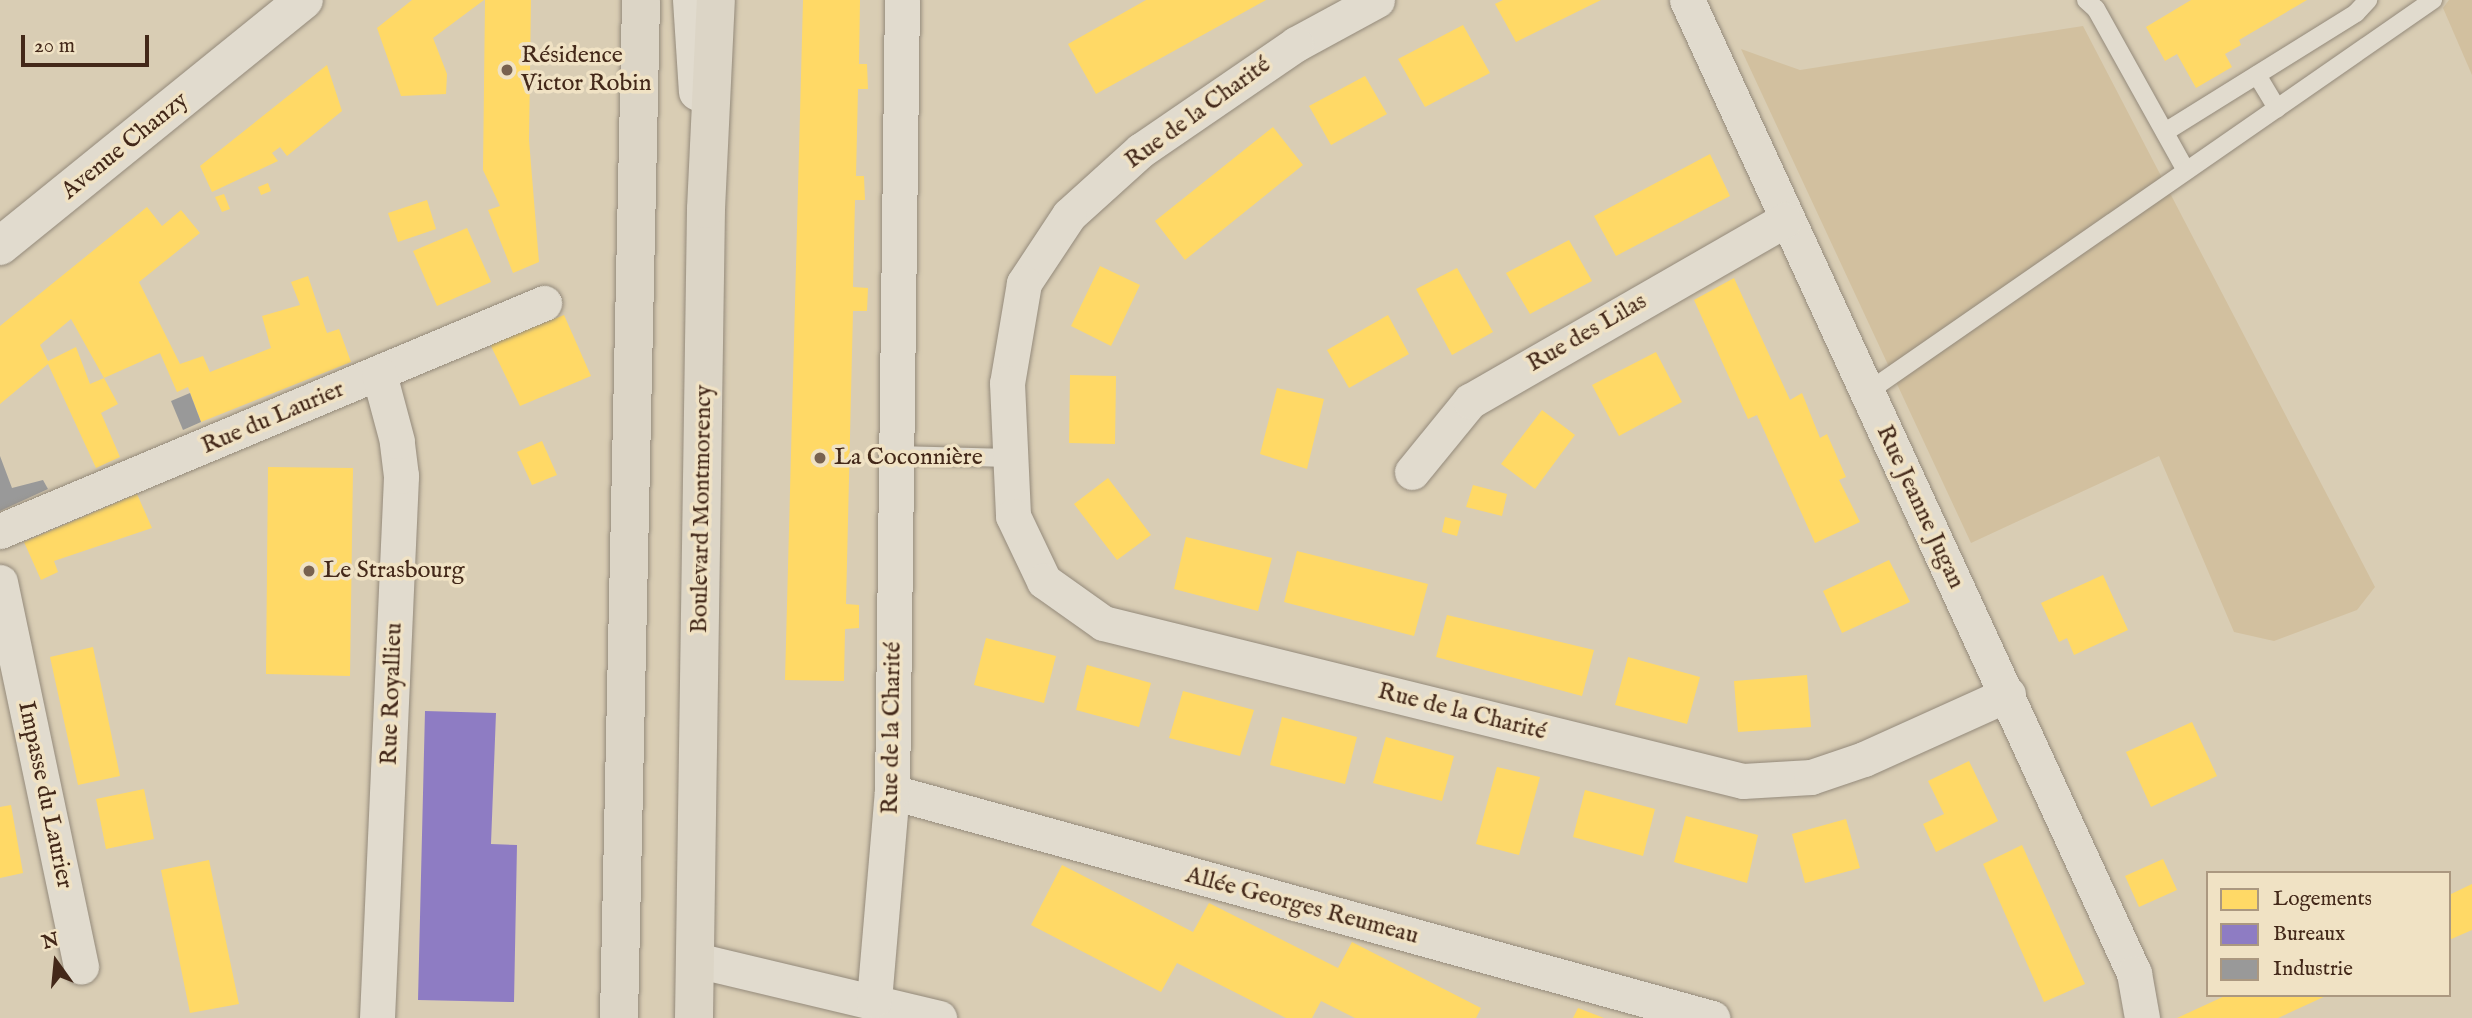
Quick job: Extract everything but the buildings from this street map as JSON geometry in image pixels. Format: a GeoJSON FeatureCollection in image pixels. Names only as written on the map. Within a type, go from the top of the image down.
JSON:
{"type":"FeatureCollection","features":[{"type":"Feature","properties":{"kind":"main road"},"geometry":{"type":"LineString","coordinates":[[619,1018],[641,0]]}},
{"type":"Feature","properties":{"kind":"main road","name":"Boulevard Montmorency"},"geometry":{"type":"LineString","coordinates":[[694,1018],[706,209],[716,0]]}},
{"type":"Feature","properties":{"kind":"street","name":"Avenue Chanzy"},"geometry":{"type":"LineString","coordinates":[[0,246],[293,10],[314,0]]}},
{"type":"Feature","properties":{"kind":"street"},"geometry":{"type":"LineString","coordinates":[[692,0],[706,209]]}},
{"type":"Feature","properties":{"kind":"street","name":"Rue de la Charité"},"geometry":{"type":"LineString","coordinates":[[874,1000],[892,792],[902,0]]}},
{"type":"Feature","properties":{"kind":"street","name":"Rue de la Charité"},"geometry":{"type":"LineString","coordinates":[[1377,0],[1296,44],[1141,150],[1069,215],[1024,283],[1007,383],[1013,516],[1044,580],[1103,623],[1743,781],[1811,777],[1864,759],[2008,694]]}},
{"type":"Feature","properties":{"kind":"street","name":"Rue Jeanne Jugan"},"geometry":{"type":"LineString","coordinates":[[1687,0],[1785,220],[2008,694],[2134,973],[2141,1018]]}},
{"type":"Feature","properties":{"kind":"street","name":"Rue des Lilas"},"geometry":{"type":"LineString","coordinates":[[1412,472],[1470,401],[1785,220]]}},
{"type":"Feature","properties":{"kind":"street","name":"Rue du Laurier"},"geometry":{"type":"LineString","coordinates":[[0,531],[544,303]]}},
{"type":"Feature","properties":{"kind":"street","name":"Rue Royallieu"},"geometry":{"type":"LineString","coordinates":[[377,1018],[401,476],[393,420],[379,374]]}},
{"type":"Feature","properties":{"kind":"street","name":"Impasse du Laurier"},"geometry":{"type":"LineString","coordinates":[[0,582],[81,967]]}},
{"type":"Feature","properties":{"kind":"street","name":"Allée Georges Reumeau"},"geometry":{"type":"LineString","coordinates":[[892,792],[1712,1018]]}},
{"type":"Feature","properties":{"kind":"street"},"geometry":{"type":"LineString","coordinates":[[696,960],[874,1000],[939,1018]]}},
{"type":"Feature","properties":{"kind":"lane"},"geometry":{"type":"LineString","coordinates":[[2086,0],[2096,9],[2186,171]]}},
{"type":"Feature","properties":{"kind":"lane"},"geometry":{"type":"LineString","coordinates":[[2165,132],[2356,13],[2368,0]]}},
{"type":"Feature","properties":{"kind":"lane"},"geometry":{"type":"LineString","coordinates":[[1866,393],[2433,0]]}},
{"type":"Feature","properties":{"kind":"lane"},"geometry":{"type":"LineString","coordinates":[[2257,75],[2277,108]]}},
{"type":"Feature","properties":{"kind":"lane"},"geometry":{"type":"LineString","coordinates":[[896,455],[1010,458]]}},
{"type":"Feature","properties":{"kind":"shaded area"},"geometry":{"type":"Polygon","coordinates":[[[2449,0],[2472,0],[2472,75],[2443,8],[2449,0]]]}},
{"type":"Feature","properties":{"kind":"shaded area"},"geometry":{"type":"Polygon","coordinates":[[[2083,26],[2375,587],[2357,610],[2274,641],[2234,632],[2159,456],[1971,543],[1741,49],[1800,70],[2083,26]]]}},
{"type":"Feature","properties":{"kind":"place","name":"Résidence Victor Robin"},"geometry":{"type":"Point","coordinates":[507,70]}},
{"type":"Feature","properties":{"kind":"place","name":"La Coconnière"},"geometry":{"type":"Point","coordinates":[820,458]}},
{"type":"Feature","properties":{"kind":"place","name":"Le Strasbourg"},"geometry":{"type":"Point","coordinates":[309,571]}}]}
